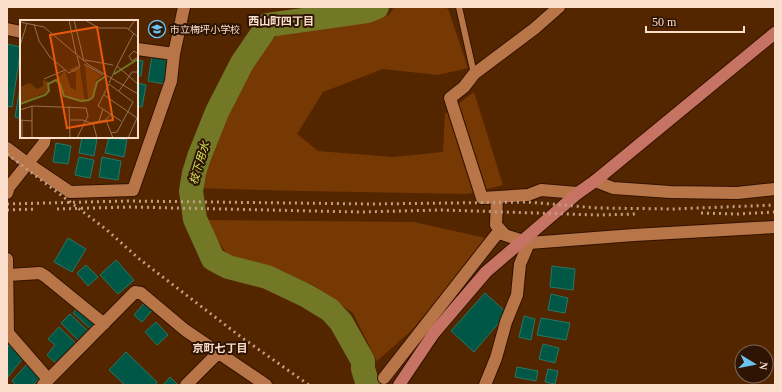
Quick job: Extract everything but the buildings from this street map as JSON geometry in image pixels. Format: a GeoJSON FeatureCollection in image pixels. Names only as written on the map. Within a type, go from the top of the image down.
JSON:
{"type":"FeatureCollection","features":[{"type":"Feature","properties":{"kind":"street"},"geometry":{"type":"LineString","coordinates":[[7,148],[70,192],[133,190],[171,81],[174,54],[184,7]]}},
{"type":"Feature","properties":{"kind":"street"},"geometry":{"type":"LineString","coordinates":[[559,7],[534,29],[474,74],[464,87],[450,98],[482,198],[528,196],[541,190],[578,193]]}},
{"type":"Feature","properties":{"kind":"street"},"geometry":{"type":"LineString","coordinates":[[7,29],[20,32]]}},
{"type":"Feature","properties":{"kind":"street"},"geometry":{"type":"LineString","coordinates":[[402,380],[434,333],[486,272],[526,242],[578,193],[595,181],[775,33]]}},
{"type":"Feature","properties":{"kind":"street"},"geometry":{"type":"LineString","coordinates":[[138,49],[174,54]]}},
{"type":"Feature","properties":{"kind":"street"},"geometry":{"type":"LineString","coordinates":[[7,193],[9,187],[44,143],[45,138]]}},
{"type":"Feature","properties":{"kind":"street"},"geometry":{"type":"LineString","coordinates":[[595,181],[613,188],[670,192],[737,193],[775,189]]}},
{"type":"Feature","properties":{"kind":"street"},"geometry":{"type":"LineString","coordinates":[[497,197],[496,225],[505,235],[526,242],[775,227]]}},
{"type":"Feature","properties":{"kind":"street"},"geometry":{"type":"LineString","coordinates":[[384,378],[496,235],[503,233]]}},
{"type":"Feature","properties":{"kind":"street"},"geometry":{"type":"LineString","coordinates":[[485,385],[496,358],[506,322],[517,295],[520,264],[526,242]]}},
{"type":"Feature","properties":{"kind":"street"},"geometry":{"type":"LineString","coordinates":[[7,259],[7,333],[45,382],[135,292],[141,293],[185,330],[266,385]]}},
{"type":"Feature","properties":{"kind":"street"},"geometry":{"type":"LineString","coordinates":[[8,274],[40,273],[104,324]]}},
{"type":"Feature","properties":{"kind":"street"},"geometry":{"type":"LineString","coordinates":[[186,385],[218,353]]}},
{"type":"Feature","properties":{"kind":"lane"},"geometry":{"type":"LineString","coordinates":[[459,7],[474,74]]}},
{"type":"Feature","properties":{"kind":"shaded area"},"geometry":{"type":"Polygon","coordinates":[[[394,7],[444,7],[448,9],[468,68],[438,75],[383,69],[323,92],[297,134],[318,151],[393,157],[443,152],[445,114],[474,92],[503,185],[468,194],[193,188],[215,126],[247,63],[282,31],[389,15],[394,7]]]}},
{"type":"Feature","properties":{"kind":"shaded area"},"geometry":{"type":"Polygon","coordinates":[[[203,220],[414,222],[490,239],[411,331],[377,361],[353,313],[312,284],[234,264],[203,220]]]}},
{"type":"Feature","properties":{"kind":"waterway","name":"枝下用水"},"geometry":{"type":"LineString","coordinates":[[368,385],[363,369],[363,361],[341,322],[330,310],[307,296],[267,277],[228,267],[213,259],[195,219],[191,191],[194,173],[199,157],[217,112],[242,63],[268,25],[367,11],[377,7]]}},
{"type":"Feature","properties":{"kind":"railway"},"geometry":{"type":"LineString","coordinates":[[7,154],[107,230],[138,258],[241,337],[309,385]]}},
{"type":"Feature","properties":{"kind":"railway"},"geometry":{"type":"LineString","coordinates":[[7,204],[128,201],[373,204],[527,202],[598,208],[674,209],[775,205]]}},
{"type":"Feature","properties":{"kind":"railway"},"geometry":{"type":"LineString","coordinates":[[57,209],[130,207],[360,212],[442,210],[598,215],[637,214]]}},
{"type":"Feature","properties":{"kind":"railway"},"geometry":{"type":"LineString","coordinates":[[7,210],[37,209]]}},
{"type":"Feature","properties":{"kind":"railway"},"geometry":{"type":"LineString","coordinates":[[701,213],[737,214],[775,212]]}},
{"type":"Feature","properties":{"kind":"place","name":"市立梅坪小学校"},"geometry":{"type":"Point","coordinates":[157,29]}},
{"type":"Feature","properties":{"kind":"district","name":"西山町四丁目"},"geometry":{"type":"Point","coordinates":[281,21]}},
{"type":"Feature","properties":{"kind":"district","name":"京町七丁目"},"geometry":{"type":"Point","coordinates":[220,348]}}]}
